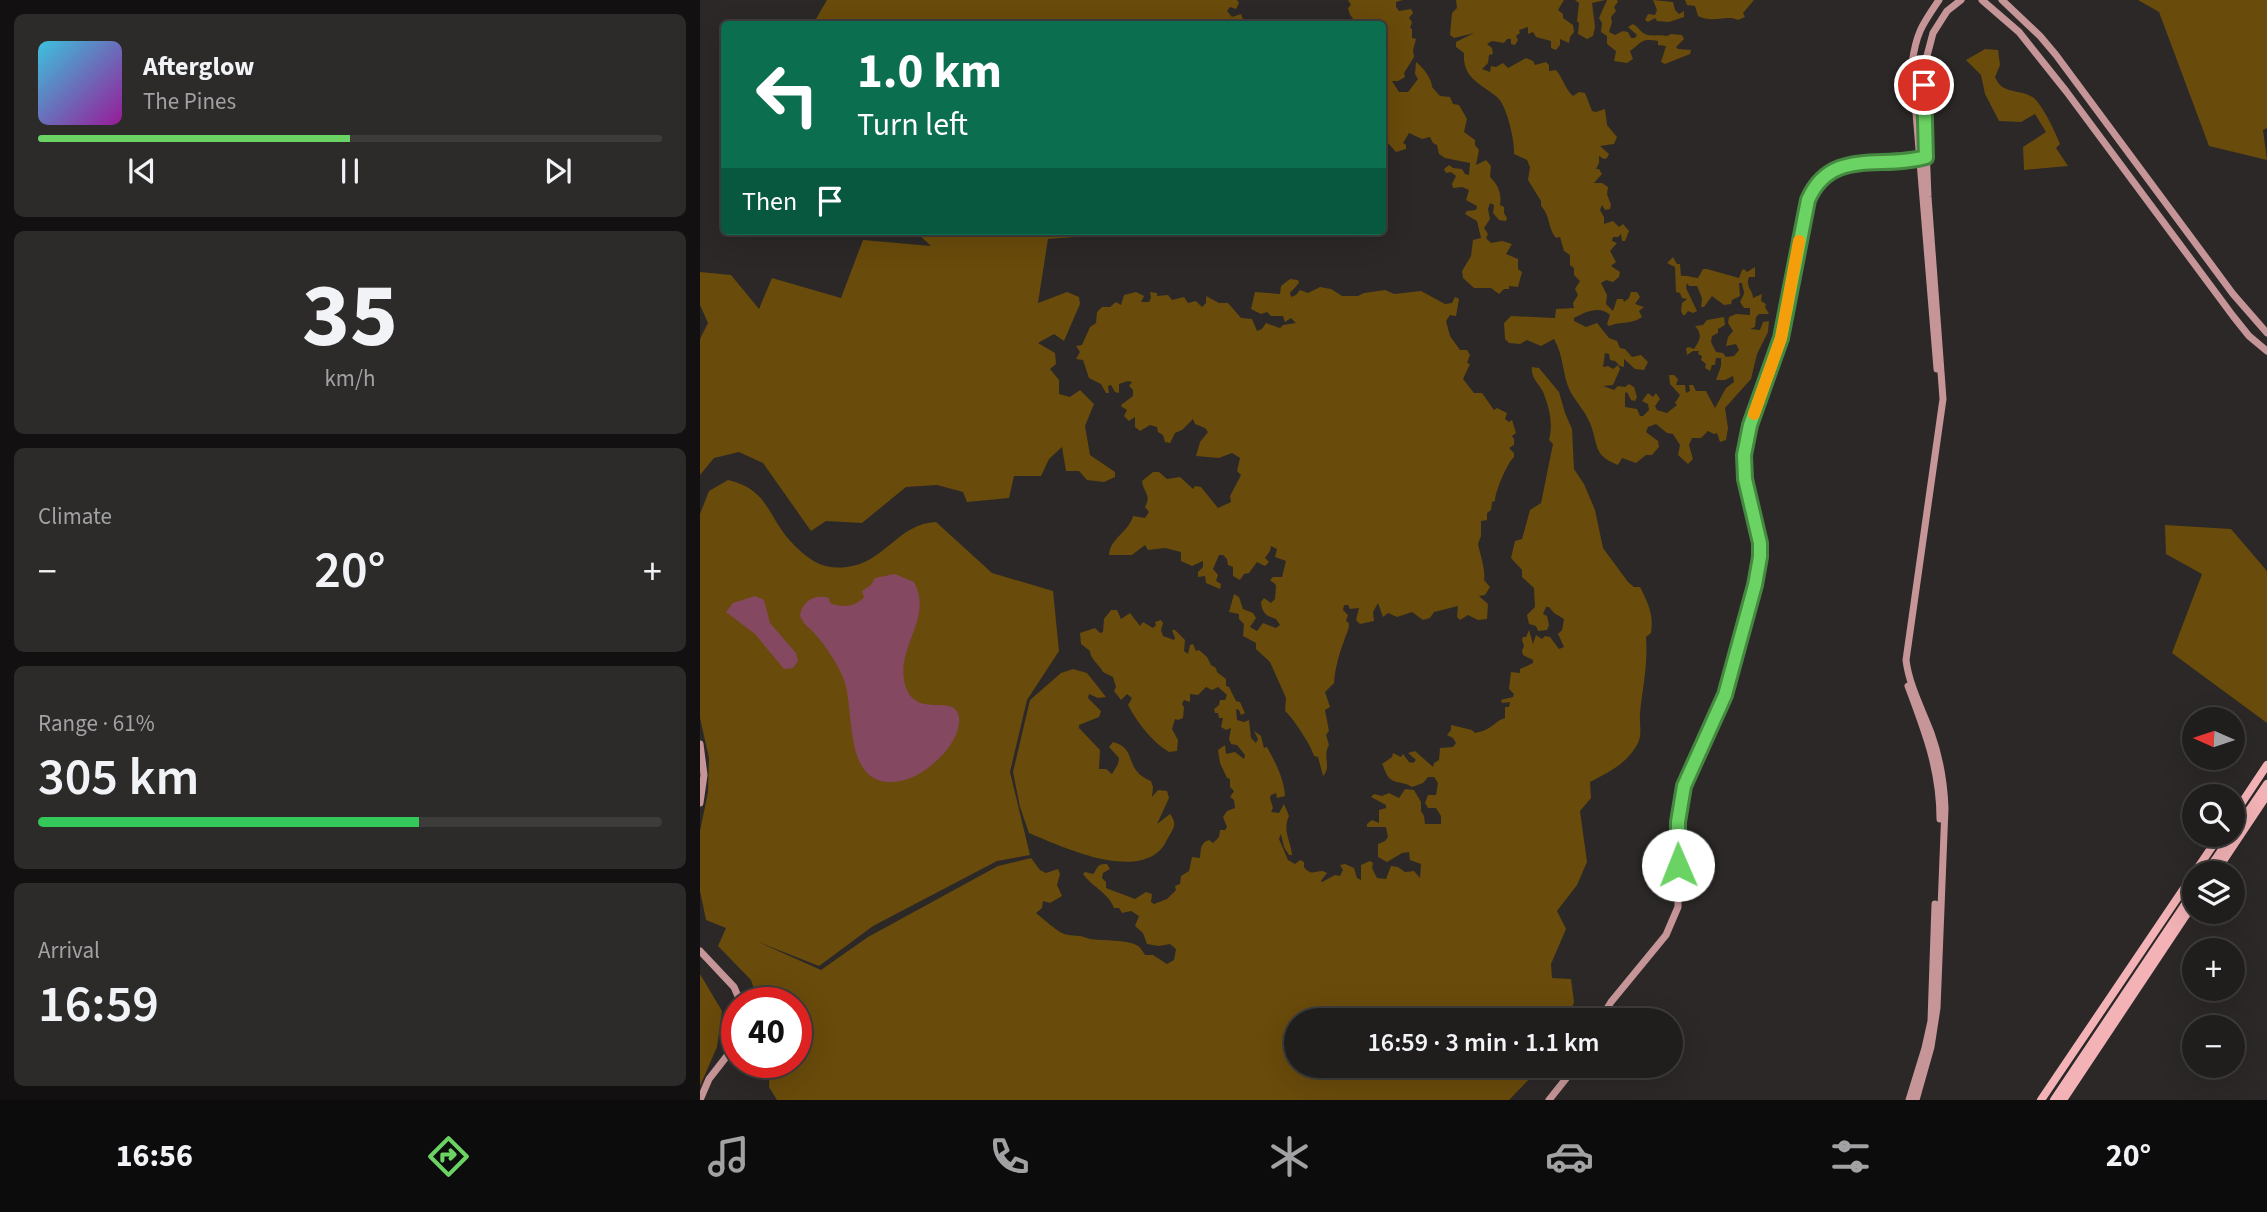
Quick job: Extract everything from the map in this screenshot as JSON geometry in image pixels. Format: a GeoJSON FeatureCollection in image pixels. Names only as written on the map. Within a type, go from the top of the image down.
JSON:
{"type":"FeatureCollection","features":[{"type":"Feature","properties":{"kind":"main road"},"geometry":{"type":"LineString","coordinates":[[1916,1100],[1935,1030],[1940,821],[1938,777],[1934,759],[1905,680],[1902,660],[1906,615],[1938,415],[1939,393],[1923,158],[1912,64],[1915,42],[1922,24],[1939,0]]}},
{"type":"Feature","properties":{"kind":"main road"},"geometry":{"type":"LineString","coordinates":[[1923,158],[1923,71],[1926,56],[1939,22],[1947,11],[1961,0]]}},
{"type":"Feature","properties":{"kind":"main road"},"geometry":{"type":"LineString","coordinates":[[1982,0],[2019,32],[2066,90],[2233,316],[2249,336],[2267,351]]}},
{"type":"Feature","properties":{"kind":"main road"},"geometry":{"type":"LineString","coordinates":[[1995,9],[2005,8],[2002,0]]}},
{"type":"Feature","properties":{"kind":"main road"},"geometry":{"type":"LineString","coordinates":[[2002,0],[2056,55],[2233,294],[2267,333]]}},
{"type":"Feature","properties":{"kind":"main road"},"geometry":{"type":"LineString","coordinates":[[1607,1008],[1666,935],[1678,907],[1678,822],[1684,786],[1725,695],[1755,585],[1760,543],[1745,479],[1744,455],[1750,425],[1781,338],[1808,200],[1816,184],[1834,169],[1846,164],[1909,162],[1923,158]]}},
{"type":"Feature","properties":{"kind":"main road"},"geometry":{"type":"LineString","coordinates":[[700,744],[704,775],[700,803]]}},
{"type":"Feature","properties":{"kind":"main road"},"geometry":{"type":"LineString","coordinates":[[2245,798],[2267,765]]}},
{"type":"Feature","properties":{"kind":"main road"},"geometry":{"type":"LineString","coordinates":[[2245,816],[2267,784]]}},
{"type":"Feature","properties":{"kind":"main road"},"geometry":{"type":"LineString","coordinates":[[2223,861],[2267,795]]}},
{"type":"Feature","properties":{"kind":"main road"},"geometry":{"type":"LineString","coordinates":[[2041,1100],[2182,907]]}},
{"type":"Feature","properties":{"kind":"main road"},"geometry":{"type":"LineString","coordinates":[[2054,1100],[2182,908]]}},
{"type":"Feature","properties":{"kind":"main road"},"geometry":{"type":"LineString","coordinates":[[2063,1100],[2182,908]]}},
{"type":"Feature","properties":{"kind":"main road"},"geometry":{"type":"LineString","coordinates":[[1909,1100],[1925,1048],[1930,1021],[1937,926]]}},
{"type":"Feature","properties":{"kind":"main road"},"geometry":{"type":"LineString","coordinates":[[700,951],[734,987]]}},
{"type":"Feature","properties":{"kind":"main road"},"geometry":{"type":"LineString","coordinates":[[700,1100],[709,1079],[721,1064]]}},
{"type":"Feature","properties":{"kind":"main road"},"geometry":{"type":"LineString","coordinates":[[1549,1100],[1566,1078]]}},
{"type":"Feature","properties":{"kind":"shaded area"},"geometry":{"type":"Polygon","coordinates":[[[827,0],[1237,0],[1239,3],[1236,9],[1230,7],[1227,11],[1232,17],[1241,14],[1244,21],[815,21],[827,0]]]}},
{"type":"Feature","properties":{"kind":"shaded area"},"geometry":{"type":"Polygon","coordinates":[[[1348,0],[1403,0],[1396,2],[1399,11],[1411,9],[1413,13],[1409,18],[1412,22],[1410,28],[1412,38],[1416,39],[1414,57],[1404,73],[1405,77],[1392,81],[1399,92],[1408,92],[1418,79],[1415,74],[1416,62],[1427,73],[1432,87],[1440,96],[1450,97],[1453,104],[1459,105],[1467,119],[1464,132],[1475,140],[1479,150],[1476,165],[1486,160],[1491,166],[1490,177],[1499,190],[1500,205],[1504,207],[1507,218],[1506,221],[1499,220],[1493,213],[1494,205],[1490,203],[1490,219],[1484,228],[1488,234],[1486,238],[1491,243],[1502,241],[1512,244],[1506,254],[1518,259],[1518,269],[1522,272],[1518,287],[1509,286],[1509,289],[1504,289],[1499,294],[1491,288],[1474,288],[1463,278],[1462,271],[1471,256],[1473,240],[1481,238],[1477,221],[1465,214],[1467,211],[1476,210],[1477,206],[1466,200],[1469,190],[1462,187],[1453,188],[1456,176],[1451,172],[1446,173],[1444,169],[1449,165],[1462,169],[1469,175],[1470,163],[1445,158],[1439,154],[1437,145],[1430,137],[1422,139],[1409,133],[1403,143],[1406,149],[1396,152],[1386,142],[1386,21],[1350,21],[1353,18],[1348,8],[1351,5],[1348,0]]]}},
{"type":"Feature","properties":{"kind":"shaded area"},"geometry":{"type":"Polygon","coordinates":[[[1456,0],[1564,0],[1558,10],[1563,14],[1563,18],[1573,25],[1574,32],[1569,43],[1560,39],[1556,50],[1551,48],[1551,41],[1536,37],[1533,32],[1528,34],[1528,27],[1519,30],[1515,45],[1511,44],[1511,39],[1504,43],[1492,41],[1487,44],[1492,48],[1493,54],[1489,55],[1488,63],[1482,69],[1490,72],[1491,66],[1496,67],[1503,63],[1508,68],[1526,58],[1535,65],[1546,62],[1549,71],[1556,70],[1573,96],[1579,92],[1585,93],[1592,111],[1605,109],[1607,125],[1617,137],[1614,144],[1600,146],[1609,154],[1604,159],[1599,156],[1596,169],[1602,174],[1594,183],[1602,183],[1608,187],[1610,209],[1605,210],[1602,205],[1600,210],[1604,224],[1613,221],[1619,227],[1623,224],[1629,231],[1625,241],[1622,241],[1621,234],[1613,237],[1612,241],[1617,243],[1610,251],[1616,262],[1611,266],[1620,272],[1619,277],[1613,282],[1606,280],[1601,283],[1607,295],[1606,304],[1613,311],[1617,299],[1623,299],[1624,302],[1631,292],[1637,292],[1640,297],[1635,304],[1644,307],[1639,311],[1642,317],[1609,326],[1607,324],[1610,315],[1597,310],[1578,316],[1574,321],[1586,327],[1597,323],[1609,338],[1617,341],[1620,348],[1625,349],[1632,357],[1641,355],[1648,362],[1644,370],[1635,369],[1624,359],[1624,367],[1610,360],[1609,354],[1605,353],[1603,367],[1613,369],[1618,365],[1620,369],[1613,385],[1603,386],[1614,390],[1618,386],[1625,387],[1629,384],[1634,387],[1637,397],[1635,401],[1631,400],[1627,392],[1625,393],[1625,407],[1637,409],[1640,416],[1643,416],[1649,410],[1648,404],[1642,401],[1648,393],[1653,397],[1656,393],[1660,399],[1655,406],[1657,410],[1667,413],[1677,405],[1675,403],[1680,395],[1670,384],[1669,375],[1678,379],[1676,385],[1685,385],[1686,393],[1690,391],[1689,385],[1693,385],[1696,391],[1706,391],[1715,408],[1726,388],[1734,382],[1733,376],[1716,380],[1721,358],[1716,358],[1710,371],[1705,368],[1706,364],[1701,360],[1699,351],[1687,355],[1686,348],[1694,349],[1699,340],[1700,335],[1695,326],[1703,325],[1707,320],[1724,317],[1725,325],[1712,336],[1711,342],[1716,352],[1723,353],[1726,357],[1734,356],[1739,350],[1736,344],[1726,346],[1733,331],[1728,323],[1729,317],[1736,314],[1750,315],[1750,308],[1744,308],[1740,302],[1744,293],[1742,283],[1739,283],[1740,296],[1732,300],[1731,304],[1724,305],[1712,296],[1704,307],[1701,307],[1702,298],[1697,286],[1689,286],[1687,283],[1686,288],[1697,311],[1688,311],[1683,315],[1682,303],[1687,299],[1676,292],[1675,267],[1667,263],[1673,257],[1677,264],[1680,264],[1681,276],[1698,278],[1703,269],[1739,278],[1742,270],[1747,272],[1755,267],[1755,277],[1749,277],[1749,286],[1753,298],[1762,294],[1761,301],[1766,304],[1769,314],[1759,314],[1755,327],[1750,329],[1760,330],[1763,322],[1769,321],[1768,332],[1757,354],[1751,379],[1725,408],[1728,428],[1726,440],[1720,442],[1717,433],[1708,431],[1701,438],[1692,438],[1689,445],[1693,459],[1688,464],[1678,455],[1680,445],[1673,434],[1667,433],[1656,424],[1648,427],[1646,432],[1658,441],[1659,447],[1652,455],[1646,455],[1636,463],[1622,458],[1618,465],[1604,457],[1600,453],[1588,419],[1570,391],[1554,339],[1541,346],[1527,340],[1520,344],[1509,343],[1505,339],[1504,323],[1511,316],[1555,318],[1556,309],[1574,308],[1573,303],[1578,295],[1575,289],[1580,281],[1570,265],[1570,255],[1564,251],[1560,237],[1556,238],[1553,234],[1541,201],[1528,180],[1530,167],[1527,160],[1514,154],[1512,133],[1501,101],[1469,74],[1464,53],[1456,47],[1456,42],[1474,33],[1454,38],[1450,35],[1452,13],[1457,8],[1456,0]]]}},
{"type":"Feature","properties":{"kind":"shaded area"},"geometry":{"type":"Polygon","coordinates":[[[1575,0],[1605,0],[1592,3],[1595,27],[1593,36],[1587,39],[1578,34],[1579,3],[1575,0]]]}},
{"type":"Feature","properties":{"kind":"shaded area"},"geometry":{"type":"Polygon","coordinates":[[[1607,0],[1618,2],[1611,17],[1609,32],[1615,35],[1628,32],[1631,38],[1635,38],[1637,35],[1628,27],[1633,24],[1648,35],[1682,35],[1684,39],[1676,47],[1691,50],[1690,54],[1665,64],[1661,62],[1666,46],[1658,45],[1658,41],[1648,40],[1642,41],[1630,51],[1633,59],[1627,63],[1614,61],[1616,51],[1607,44],[1607,36],[1601,32],[1602,23],[1599,18],[1607,0]]]}},
{"type":"Feature","properties":{"kind":"shaded area"},"geometry":{"type":"Polygon","coordinates":[[[1653,0],[1673,2],[1679,14],[1684,11],[1684,17],[1669,22],[1657,21],[1655,18],[1648,22],[1645,20],[1648,14],[1655,15],[1657,10],[1653,0]]]}},
{"type":"Feature","properties":{"kind":"shaded area"},"geometry":{"type":"Polygon","coordinates":[[[1685,0],[1754,0],[1743,13],[1745,17],[1738,20],[1698,16],[1695,6],[1687,5],[1685,0]]]}},
{"type":"Feature","properties":{"kind":"shaded area"},"geometry":{"type":"Polygon","coordinates":[[[2138,0],[2267,0],[2267,128],[2263,130],[2267,160],[2209,146],[2159,12],[2138,0]]]}},
{"type":"Feature","properties":{"kind":"shaded area"},"geometry":{"type":"Polygon","coordinates":[[[1985,49],[1998,50],[2000,65],[1995,77],[1999,83],[2008,90],[2031,96],[2040,105],[2060,144],[2056,148],[2068,166],[2024,170],[2023,147],[2046,132],[2035,114],[2021,122],[1999,121],[1985,94],[1981,75],[1966,60],[1985,49]]]}},
{"type":"Feature","properties":{"kind":"shaded area"},"geometry":{"type":"Polygon","coordinates":[[[919,235],[1088,235],[1048,239],[1038,303],[1067,292],[1079,297],[1080,304],[1064,341],[1054,334],[1038,343],[1055,353],[1056,364],[1050,369],[1059,380],[1059,394],[1070,397],[1080,390],[1094,404],[1085,426],[1090,455],[1115,472],[1115,477],[1104,482],[1087,480],[1079,471],[1066,471],[1062,447],[1049,459],[1041,476],[1014,476],[1009,498],[967,502],[963,492],[937,485],[906,487],[862,523],[826,521],[811,531],[763,463],[739,452],[714,458],[700,475],[700,339],[708,323],[700,305],[700,272],[731,275],[759,309],[772,278],[841,298],[863,240],[931,246],[919,235]]]}},
{"type":"Feature","properties":{"kind":"shaded area"},"geometry":{"type":"Polygon","coordinates":[[[1290,279],[1298,280],[1299,283],[1290,293],[1291,297],[1300,290],[1308,293],[1320,287],[1331,289],[1342,296],[1358,296],[1385,290],[1394,294],[1421,291],[1445,304],[1452,303],[1455,297],[1459,299],[1456,316],[1450,315],[1446,321],[1450,336],[1460,350],[1467,350],[1470,355],[1467,363],[1470,364],[1463,379],[1474,393],[1482,393],[1494,410],[1497,408],[1507,413],[1505,419],[1509,422],[1512,420],[1516,433],[1512,436],[1514,445],[1509,448],[1514,457],[1502,478],[1491,510],[1487,513],[1487,520],[1481,521],[1478,544],[1484,567],[1484,580],[1490,587],[1485,595],[1479,596],[1488,604],[1487,619],[1478,620],[1468,615],[1460,620],[1457,617],[1458,606],[1434,612],[1430,618],[1423,620],[1412,612],[1397,617],[1388,613],[1383,617],[1378,603],[1373,612],[1374,621],[1360,624],[1356,620],[1359,608],[1350,609],[1348,605],[1344,605],[1343,610],[1348,615],[1348,628],[1334,683],[1325,692],[1330,707],[1325,710],[1329,745],[1326,753],[1327,769],[1323,776],[1318,757],[1314,756],[1285,711],[1286,698],[1270,662],[1256,649],[1256,643],[1243,636],[1244,624],[1239,619],[1239,614],[1229,612],[1234,594],[1239,597],[1243,609],[1253,613],[1256,618],[1250,627],[1257,631],[1263,623],[1276,628],[1280,625],[1276,619],[1265,614],[1261,602],[1264,598],[1271,603],[1275,599],[1276,585],[1270,580],[1273,577],[1282,577],[1286,561],[1275,557],[1277,549],[1271,546],[1265,558],[1269,562],[1265,566],[1257,562],[1240,580],[1233,576],[1233,567],[1228,565],[1227,559],[1219,555],[1213,569],[1218,575],[1216,581],[1221,584],[1220,589],[1206,583],[1205,576],[1198,577],[1203,561],[1192,566],[1181,561],[1181,552],[1165,548],[1148,550],[1145,545],[1132,555],[1109,555],[1113,544],[1133,516],[1145,518],[1149,512],[1145,507],[1147,496],[1142,481],[1153,472],[1159,472],[1167,479],[1180,477],[1193,489],[1195,486],[1201,487],[1218,508],[1231,502],[1230,496],[1241,475],[1237,471],[1240,458],[1232,453],[1219,458],[1196,456],[1200,442],[1208,432],[1195,424],[1193,419],[1175,433],[1170,443],[1165,442],[1157,427],[1150,425],[1140,431],[1135,427],[1135,417],[1129,421],[1124,416],[1127,410],[1121,405],[1133,396],[1133,390],[1129,386],[1132,382],[1119,384],[1119,393],[1115,392],[1111,385],[1108,386],[1109,393],[1106,393],[1101,384],[1089,378],[1083,360],[1076,359],[1080,352],[1076,346],[1082,345],[1090,327],[1096,323],[1097,312],[1116,302],[1121,305],[1124,295],[1136,292],[1144,296],[1141,302],[1149,302],[1150,292],[1157,293],[1157,296],[1168,295],[1172,300],[1184,297],[1188,303],[1196,301],[1202,307],[1206,303],[1206,296],[1219,303],[1228,303],[1241,318],[1252,319],[1257,331],[1266,323],[1280,328],[1296,323],[1291,318],[1285,322],[1283,316],[1271,316],[1267,312],[1261,314],[1251,309],[1255,292],[1280,294],[1281,286],[1290,279]]]}},
{"type":"Feature","properties":{"kind":"shaded area"},"geometry":{"type":"Polygon","coordinates":[[[1532,367],[1539,368],[1559,392],[1572,429],[1574,469],[1595,510],[1603,548],[1628,582],[1634,587],[1640,587],[1652,620],[1651,633],[1646,637],[1639,741],[1633,752],[1622,762],[1590,782],[1591,798],[1580,811],[1587,862],[1577,885],[1557,911],[1566,929],[1551,964],[1552,978],[1571,979],[1574,1002],[1572,1008],[1284,1008],[1284,1078],[1530,1078],[1509,1100],[777,1100],[769,1087],[769,1078],[812,1078],[812,987],[753,987],[751,980],[718,946],[726,928],[706,920],[700,891],[700,831],[708,792],[709,758],[700,718],[700,514],[709,491],[728,480],[753,491],[761,498],[795,546],[824,566],[839,568],[860,564],[912,529],[936,522],[992,573],[1053,591],[1059,651],[1027,700],[1010,772],[1030,855],[997,861],[873,926],[819,966],[756,941],[821,970],[868,937],[998,866],[1031,858],[1040,870],[1046,873],[1058,869],[1060,874],[1057,885],[1062,896],[1050,903],[1043,901],[1042,908],[1036,913],[1053,927],[1066,935],[1134,944],[1145,955],[1153,955],[1167,964],[1174,960],[1176,949],[1170,944],[1147,944],[1143,933],[1135,926],[1139,916],[1131,911],[1122,913],[1119,908],[1114,908],[1108,898],[1083,874],[1093,874],[1099,865],[1107,864],[1110,869],[1103,873],[1102,878],[1106,882],[1106,888],[1135,899],[1146,892],[1152,894],[1151,902],[1154,904],[1167,899],[1176,890],[1175,886],[1180,884],[1181,876],[1189,871],[1192,857],[1200,858],[1204,843],[1209,840],[1213,843],[1219,837],[1220,830],[1225,830],[1227,827],[1223,817],[1227,811],[1235,808],[1234,800],[1230,797],[1234,791],[1220,763],[1218,750],[1225,745],[1226,754],[1235,752],[1244,759],[1245,755],[1237,745],[1231,744],[1231,728],[1226,730],[1221,727],[1223,718],[1219,718],[1218,713],[1215,713],[1214,709],[1220,700],[1225,700],[1227,695],[1218,687],[1212,690],[1206,687],[1198,695],[1190,694],[1190,702],[1184,700],[1183,718],[1175,719],[1172,729],[1178,740],[1177,751],[1169,752],[1162,748],[1145,731],[1128,705],[1132,698],[1127,694],[1121,700],[1114,691],[1116,687],[1113,677],[1103,672],[1090,651],[1081,644],[1080,633],[1095,628],[1100,633],[1103,632],[1104,619],[1111,610],[1117,610],[1121,619],[1130,613],[1140,626],[1143,622],[1153,628],[1155,622],[1161,620],[1163,636],[1174,640],[1172,630],[1175,630],[1185,640],[1184,651],[1188,654],[1190,645],[1193,644],[1196,651],[1199,650],[1207,657],[1217,672],[1226,679],[1226,686],[1236,701],[1240,702],[1245,713],[1241,715],[1236,709],[1237,720],[1249,720],[1251,738],[1256,743],[1258,739],[1254,731],[1261,736],[1264,748],[1267,747],[1279,770],[1285,796],[1277,798],[1276,793],[1271,795],[1271,812],[1279,813],[1284,804],[1289,816],[1287,831],[1292,855],[1289,855],[1284,847],[1281,834],[1279,839],[1288,860],[1295,864],[1300,860],[1304,862],[1306,870],[1311,872],[1327,873],[1322,882],[1335,875],[1340,876],[1343,870],[1340,865],[1345,864],[1354,868],[1357,878],[1361,880],[1361,865],[1370,861],[1377,878],[1386,879],[1391,866],[1405,872],[1414,871],[1420,878],[1421,864],[1410,860],[1409,852],[1387,862],[1378,857],[1378,844],[1388,837],[1386,827],[1367,827],[1367,824],[1372,820],[1379,823],[1379,810],[1386,808],[1386,805],[1371,797],[1374,794],[1382,796],[1389,793],[1399,798],[1405,789],[1414,790],[1421,802],[1425,824],[1441,824],[1441,816],[1436,808],[1428,808],[1425,803],[1428,795],[1436,795],[1438,783],[1434,777],[1428,777],[1423,783],[1412,787],[1395,782],[1389,778],[1382,764],[1392,757],[1393,753],[1401,757],[1403,754],[1413,763],[1416,760],[1408,753],[1415,751],[1433,767],[1439,760],[1440,748],[1453,747],[1456,743],[1447,735],[1451,725],[1475,733],[1486,730],[1505,718],[1505,707],[1509,707],[1510,702],[1502,703],[1501,700],[1513,697],[1514,694],[1509,689],[1511,672],[1520,673],[1520,669],[1533,663],[1522,651],[1523,637],[1526,637],[1529,630],[1533,644],[1536,635],[1542,639],[1545,636],[1550,637],[1559,649],[1564,647],[1558,634],[1562,630],[1564,619],[1549,607],[1546,607],[1543,614],[1547,616],[1547,630],[1538,631],[1536,626],[1529,624],[1527,615],[1535,607],[1534,588],[1522,577],[1522,570],[1511,558],[1515,541],[1522,539],[1530,510],[1541,503],[1553,444],[1549,440],[1551,423],[1548,408],[1532,367]]]}},
{"type":"Feature","properties":{"kind":"shaded area"},"geometry":{"type":"Polygon","coordinates":[[[2165,525],[2231,529],[2267,571],[2267,723],[2172,653],[2202,574],[2166,554],[2165,525]]]}},
{"type":"Feature","properties":{"kind":"shaded area"},"geometry":{"type":"Polygon","coordinates":[[[895,574],[914,582],[919,595],[918,619],[903,667],[908,693],[924,704],[950,706],[956,710],[959,723],[952,743],[934,763],[914,776],[891,782],[876,779],[865,771],[858,758],[847,693],[839,668],[800,615],[804,605],[815,598],[829,598],[830,603],[839,606],[857,603],[864,597],[862,591],[871,585],[875,578],[895,574]]]}},
{"type":"Feature","properties":{"kind":"shaded area"},"geometry":{"type":"Polygon","coordinates":[[[755,596],[764,600],[770,623],[796,653],[798,661],[793,668],[784,669],[755,634],[726,612],[733,603],[755,596]]]}},
{"type":"Feature","properties":{"kind":"shaded area"},"geometry":{"type":"Polygon","coordinates":[[[1073,669],[1087,673],[1106,697],[1098,698],[1089,694],[1088,698],[1101,711],[1099,717],[1079,725],[1100,750],[1099,769],[1106,769],[1112,774],[1118,764],[1119,758],[1109,747],[1113,742],[1126,749],[1136,771],[1151,781],[1152,797],[1158,790],[1167,791],[1169,798],[1157,824],[1170,814],[1174,821],[1173,829],[1164,845],[1154,855],[1125,862],[1109,860],[1057,845],[1029,833],[1020,807],[1013,772],[1030,700],[1061,673],[1073,669]]]}},
{"type":"Feature","properties":{"kind":"shaded area"},"geometry":{"type":"Polygon","coordinates":[[[700,974],[721,1009],[721,1018],[717,1047],[700,1086],[700,974]]]}},
{"type":"Feature","properties":{"kind":"slow traffic"},"geometry":{"type":"LineString","coordinates":[[1754,414],[1781,338],[1799,241]]}},
{"type":"Feature","properties":{"kind":"route"},"geometry":{"type":"LineString","coordinates":[[1678,865],[1678,822],[1684,786],[1725,695],[1755,585],[1760,543],[1745,479],[1744,455],[1750,425],[1781,338],[1808,200],[1816,184],[1834,169],[1846,164],[1909,162],[1926,157],[1924,85]]}}]}
